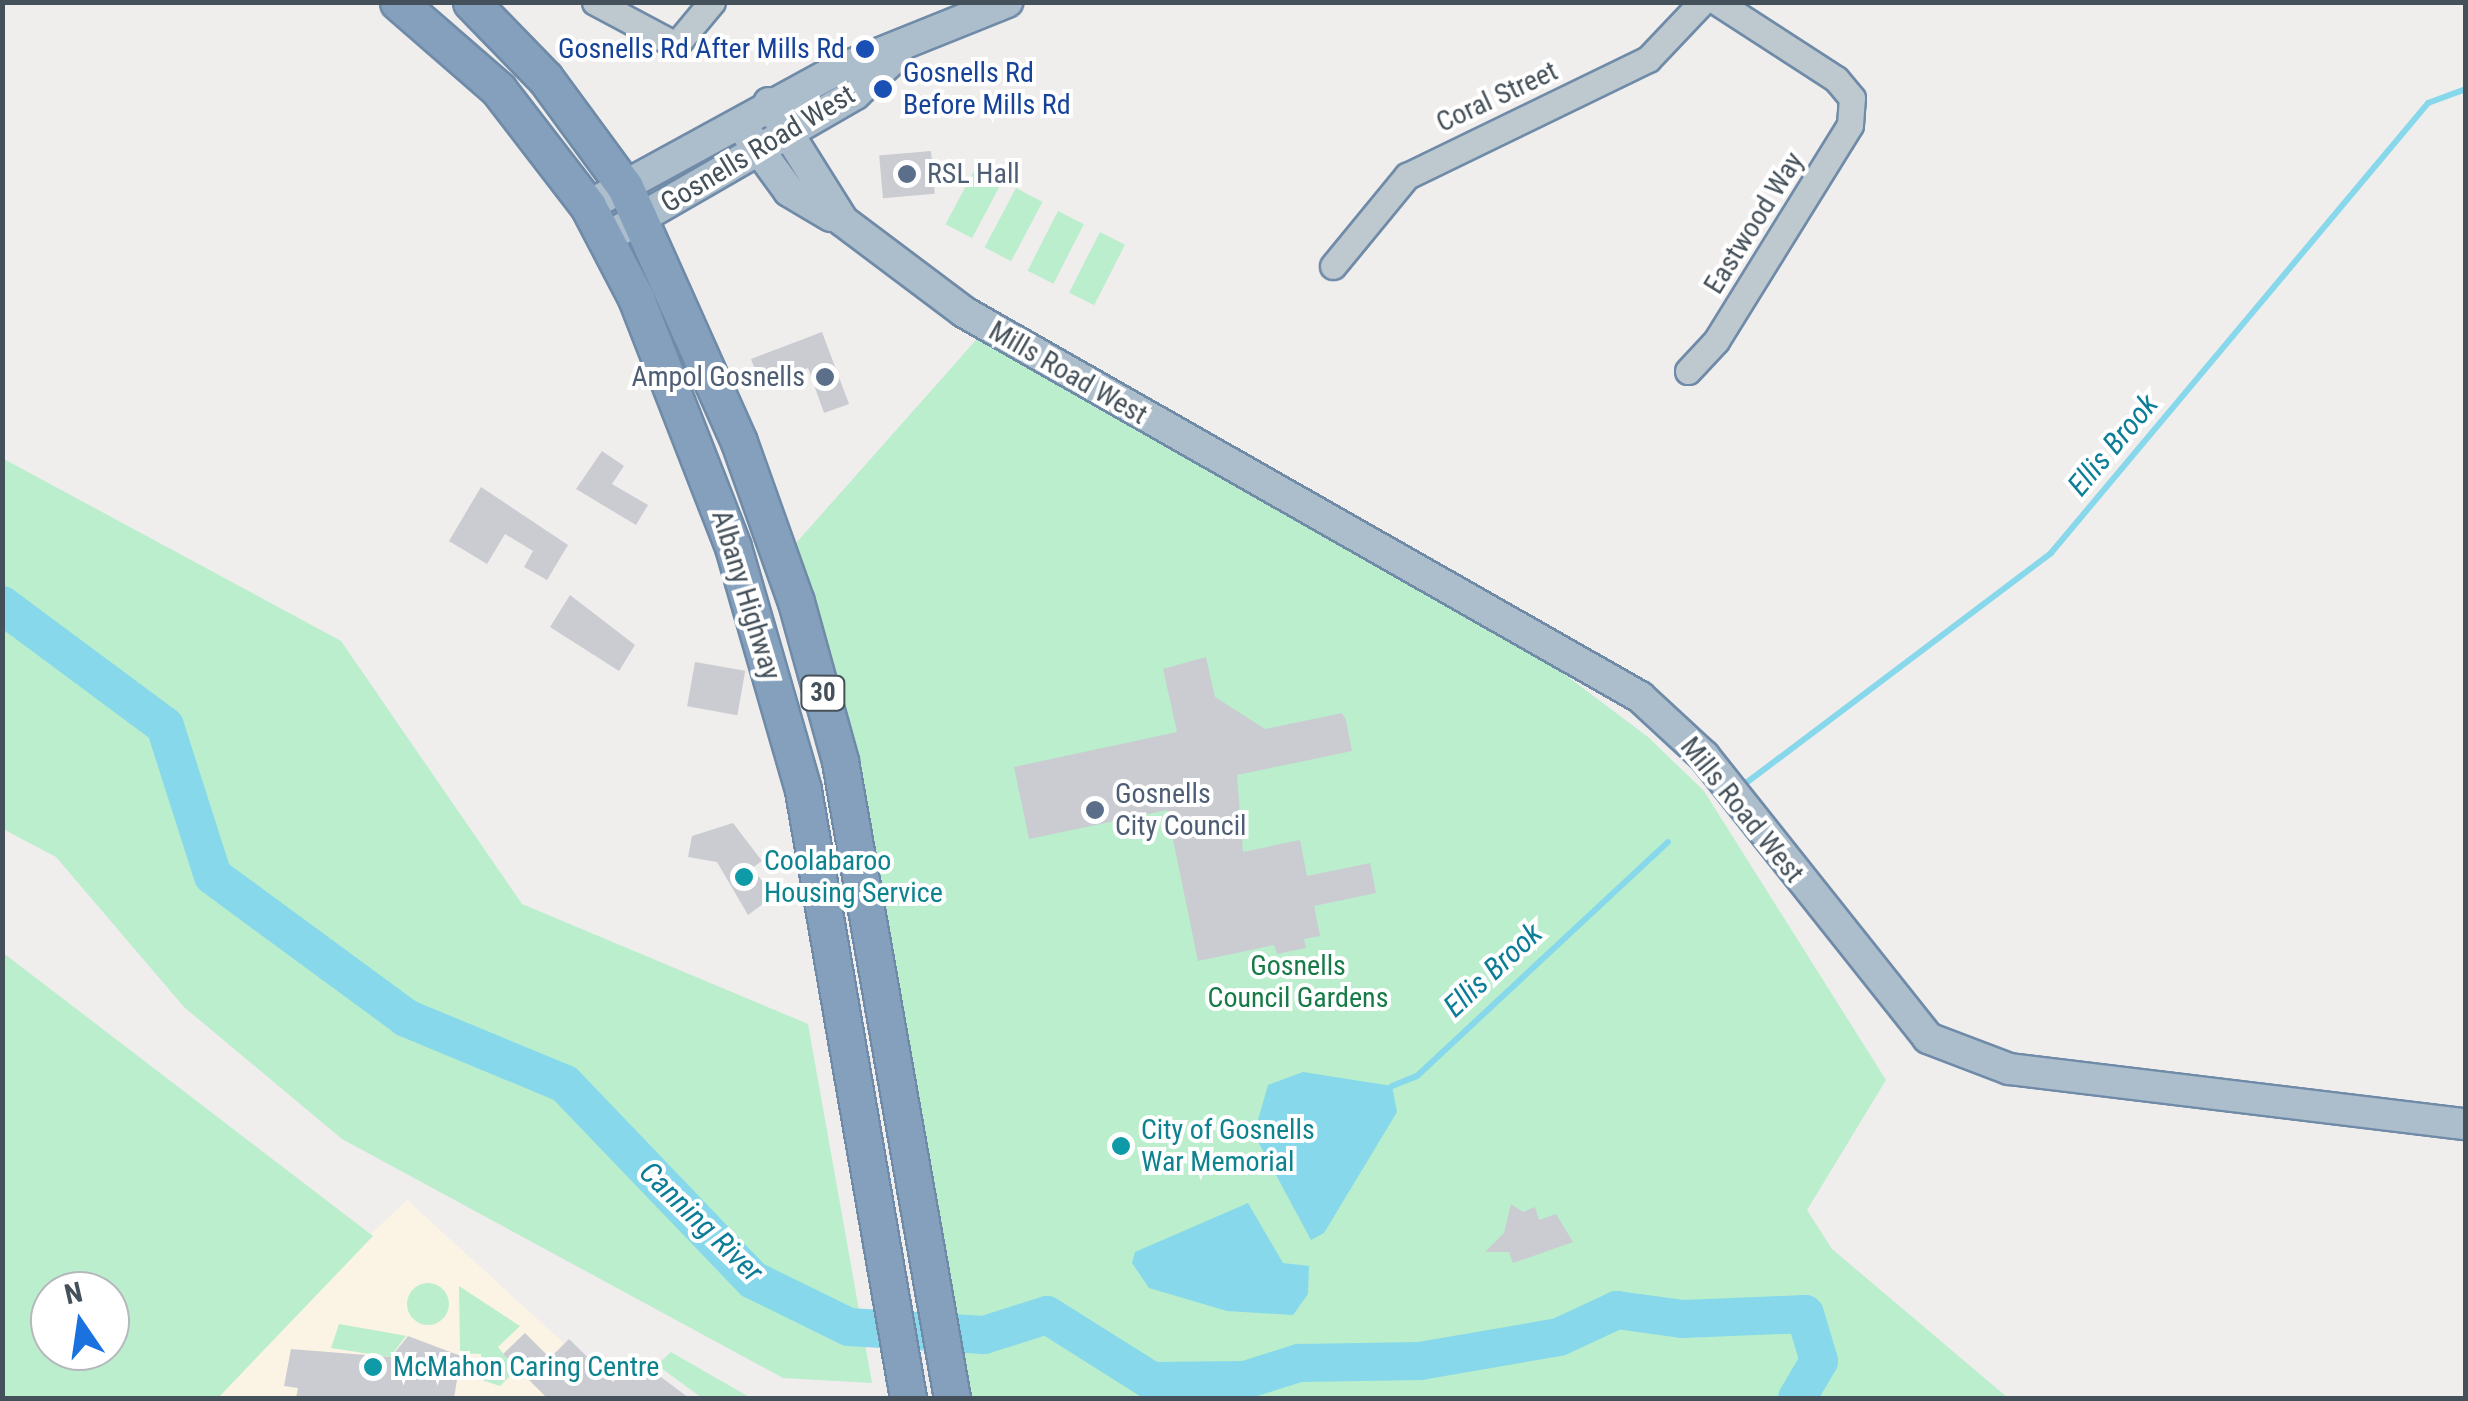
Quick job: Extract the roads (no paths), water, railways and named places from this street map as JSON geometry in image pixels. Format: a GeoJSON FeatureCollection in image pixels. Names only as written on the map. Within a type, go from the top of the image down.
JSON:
{"type":"FeatureCollection","features":[{"type":"Feature","properties":{"kind":"highway","name":"Albany Highway"},"geometry":{"type":"LineString","coordinates":[[398,2],[428,14],[498,89],[588,206],[606,238],[734,547],[802,790],[908,1398]]}},
{"type":"Feature","properties":{"kind":"highway","name":"Albany Highway"},"geometry":{"type":"LineString","coordinates":[[471,2],[546,78],[625,188],[739,442],[810,648],[840,762],[952,1398]]}},
{"type":"Feature","properties":{"kind":"highway"},"geometry":{"type":"LineString","coordinates":[[810,648],[792,679],[820,820],[818,875]]}},
{"type":"Feature","properties":{"kind":"main road","name":"Gosnells Road West"},"geometry":{"type":"LineString","coordinates":[[588,206],[768,103],[1007,2]]}},
{"type":"Feature","properties":{"kind":"main road","name":"Gosnells Road West"},"geometry":{"type":"LineString","coordinates":[[606,238],[854,94],[903,49]]}},
{"type":"Feature","properties":{"kind":"main road","name":"Mills Road West"},"geometry":{"type":"LineString","coordinates":[[768,103],[843,221]]}},
{"type":"Feature","properties":{"kind":"main road","name":"Mills Road West"},"geometry":{"type":"LineString","coordinates":[[740,119],[757,149],[789,190],[843,221],[1069,377],[1640,697],[1704,756],[1928,1038],[2009,1068],[2466,1124]]}},
{"type":"Feature","properties":{"kind":"street"},"geometry":{"type":"LineString","coordinates":[[595,2],[676,45],[712,2]]}},
{"type":"Feature","properties":{"kind":"street","name":"Coral Street"},"geometry":{"type":"LineString","coordinates":[[1333,266],[1408,176],[1648,59],[1702,2]]}},
{"type":"Feature","properties":{"kind":"street","name":"Eastwood Way"},"geometry":{"type":"LineString","coordinates":[[1688,372],[1716,342],[1850,125],[1852,98],[1718,2]]}},
{"type":"Feature","properties":{"kind":"water"},"geometry":{"type":"Polygon","coordinates":[[[1303,1072],[1392,1086],[1397,1112],[1324,1233],[1311,1240],[1254,1134],[1268,1085],[1303,1072]]]}},
{"type":"Feature","properties":{"kind":"water"},"geometry":{"type":"Polygon","coordinates":[[[1248,1203],[1283,1263],[1309,1266],[1308,1294],[1293,1315],[1227,1311],[1149,1288],[1132,1263],[1135,1252],[1248,1203]]]}},
{"type":"Feature","properties":{"kind":"waterway","name":"Ellis Brook"},"geometry":{"type":"LineString","coordinates":[[1746,783],[2051,553],[2428,103],[2466,89]]}},
{"type":"Feature","properties":{"kind":"waterway","name":"Canning River"},"geometry":{"type":"LineString","coordinates":[[2,605],[165,726],[213,876],[406,1018],[565,1084],[753,1280],[849,1327],[984,1335],[1047,1315],[1152,1381],[1245,1380],[1299,1363],[1420,1361],[1559,1337],[1617,1310],[1683,1319],[1805,1314],[1819,1361],[1797,1398]]}},
{"type":"Feature","properties":{"kind":"waterway","name":"Ellis Brook"},"geometry":{"type":"LineString","coordinates":[[1392,1086],[1417,1076],[1668,842]]}},
{"type":"Feature","properties":{"kind":"place","name":"Gosnells Rd After Mills Rd"},"geometry":{"type":"Point","coordinates":[865,49]}},
{"type":"Feature","properties":{"kind":"place","name":"Gosnells Rd Before Mills Rd"},"geometry":{"type":"Point","coordinates":[883,89]}},
{"type":"Feature","properties":{"kind":"place","name":"RSL Hall"},"geometry":{"type":"Point","coordinates":[907,174]}},
{"type":"Feature","properties":{"kind":"place","name":"Ampol Gosnells"},"geometry":{"type":"Point","coordinates":[825,377]}},
{"type":"Feature","properties":{"kind":"place","name":"Gosnells City Council"},"geometry":{"type":"Point","coordinates":[1095,810]}},
{"type":"Feature","properties":{"kind":"place","name":"Coolabaroo Housing Service"},"geometry":{"type":"Point","coordinates":[744,877]}},
{"type":"Feature","properties":{"kind":"place","name":"City of Gosnells War Memorial"},"geometry":{"type":"Point","coordinates":[1121,1146]}},
{"type":"Feature","properties":{"kind":"place","name":"McMahon Caring Centre"},"geometry":{"type":"Point","coordinates":[373,1367]}},
{"type":"Feature","properties":{"kind":"park label","name":"Gosnells Council Gardens"},"geometry":{"type":"Point","coordinates":[1298,982]}}]}
